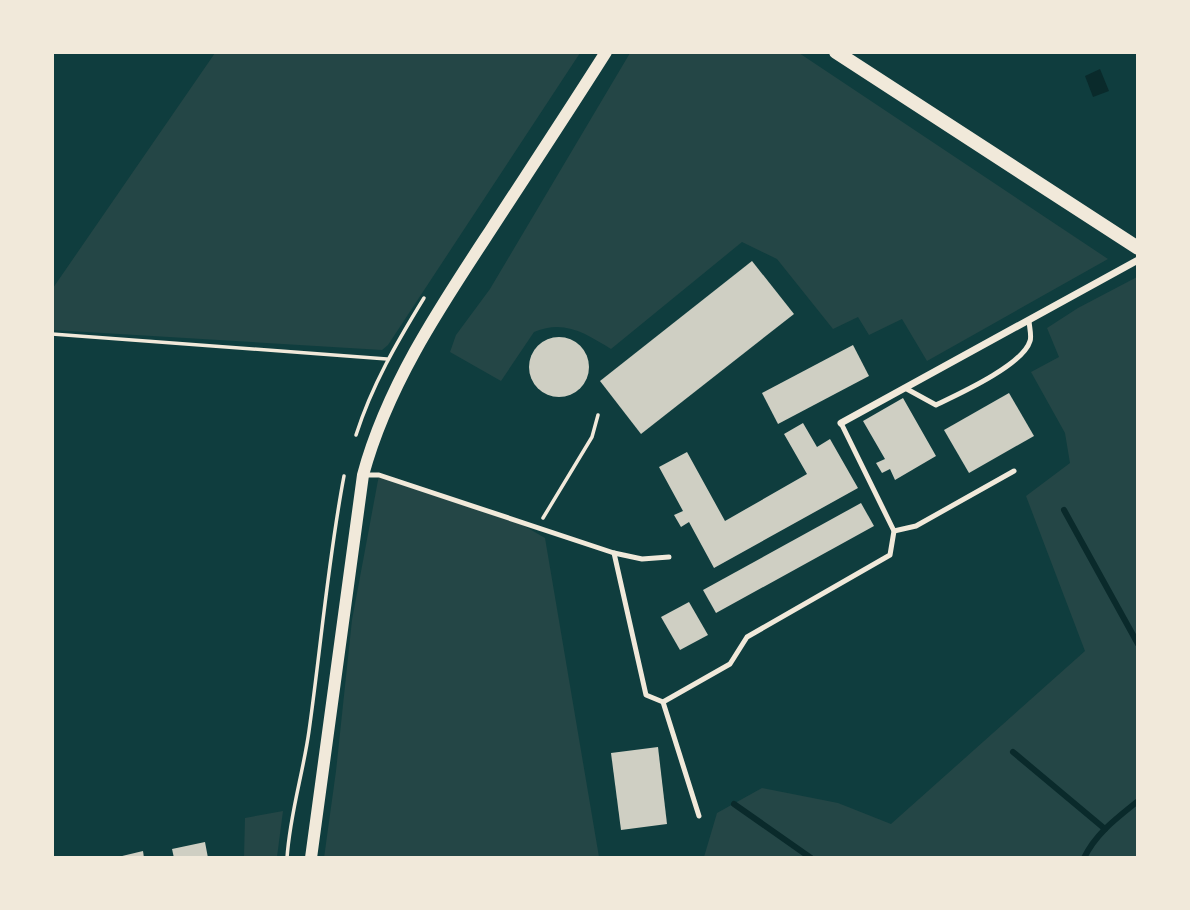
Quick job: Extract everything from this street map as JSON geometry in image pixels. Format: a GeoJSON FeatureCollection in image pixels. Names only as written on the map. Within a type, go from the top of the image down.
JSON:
{"type":"FeatureCollection","features":[{"type":"Feature","properties":{"kind":"main road"},"geometry":{"type":"LineString","coordinates":[[836,52],[1138,248]]}},
{"type":"Feature","properties":{"kind":"street"},"geometry":{"type":"LineString","coordinates":[[311,858],[363,475],[373,438],[410,361],[460,276],[606,52]]}},
{"type":"Feature","properties":{"kind":"street"},"geometry":{"type":"LineString","coordinates":[[841,423],[1138,260]]}},
{"type":"Feature","properties":{"kind":"lane"},"geometry":{"type":"LineString","coordinates":[[905,388],[936,405],[975,385],[1020,357],[1030,341],[1029,320]]}},
{"type":"Feature","properties":{"kind":"lane"},"geometry":{"type":"LineString","coordinates":[[663,702],[730,664],[747,637],[890,555],[894,531],[841,423]]}},
{"type":"Feature","properties":{"kind":"lane"},"geometry":{"type":"LineString","coordinates":[[894,531],[916,526],[1014,471]]}},
{"type":"Feature","properties":{"kind":"lane"},"geometry":{"type":"LineString","coordinates":[[363,475],[379,475],[614,553],[642,559],[669,557]]}},
{"type":"Feature","properties":{"kind":"lane"},"geometry":{"type":"LineString","coordinates":[[614,553],[646,695],[663,702]]}},
{"type":"Feature","properties":{"kind":"lane"},"geometry":{"type":"LineString","coordinates":[[663,702],[699,816]]}},
{"type":"Feature","properties":{"kind":"path"},"geometry":{"type":"LineString","coordinates":[[377,381],[404,330]]}},
{"type":"Feature","properties":{"kind":"path"},"geometry":{"type":"LineString","coordinates":[[52,334],[410,361]]}},
{"type":"Feature","properties":{"kind":"path"},"geometry":{"type":"LineString","coordinates":[[536,529],[592,437],[598,415]]}},
{"type":"Feature","properties":{"kind":"path"},"geometry":{"type":"LineString","coordinates":[[287,858],[291,817]]}},
{"type":"Feature","properties":{"kind":"shaded area"},"geometry":{"type":"Polygon","coordinates":[[[215,53],[580,53],[388,345],[382,350],[53,330],[53,288],[215,53]]]}},
{"type":"Feature","properties":{"kind":"shaded area"},"geometry":{"type":"Polygon","coordinates":[[[630,53],[799,53],[1108,259],[927,361],[902,319],[869,335],[858,317],[833,329],[777,259],[742,242],[611,349],[575,330],[545,328],[534,332],[501,381],[450,352],[456,335],[490,289],[630,53]]]}},
{"type":"Feature","properties":{"kind":"shaded area"},"geometry":{"type":"Polygon","coordinates":[[[1100,69],[1109,91],[1093,97],[1085,76],[1100,69]]]}},
{"type":"Feature","properties":{"kind":"shaded area"},"geometry":{"type":"Polygon","coordinates":[[[1137,277],[1137,857],[704,857],[717,813],[762,788],[838,803],[891,824],[1085,651],[1026,496],[1070,463],[1065,433],[1031,372],[1059,357],[1047,328],[1078,308],[1137,277]]]}},
{"type":"Feature","properties":{"kind":"shaded area"},"geometry":{"type":"Polygon","coordinates":[[[379,475],[514,520],[545,538],[599,857],[324,858],[352,620],[379,475]]]}},
{"type":"Feature","properties":{"kind":"shaded area"},"geometry":{"type":"Polygon","coordinates":[[[283,811],[277,857],[244,857],[245,818],[283,811]]]}},
{"type":"Feature","properties":{"kind":"building"},"geometry":{"type":"Polygon","coordinates":[[[752,261],[794,314],[641,434],[600,381],[752,261]]]}},
{"type":"Feature","properties":{"kind":"building"},"geometry":{"type":"Polygon","coordinates":[[[553,337],[565,337],[584,350],[589,367],[587,379],[576,392],[565,397],[553,397],[534,384],[529,373],[529,361],[542,342],[553,337]]]}},
{"type":"Feature","properties":{"kind":"building"},"geometry":{"type":"Polygon","coordinates":[[[853,345],[869,376],[778,424],[762,393],[853,345]]]}},
{"type":"Feature","properties":{"kind":"building"},"geometry":{"type":"Polygon","coordinates":[[[1009,393],[1034,436],[969,473],[944,430],[1009,393]]]}},
{"type":"Feature","properties":{"kind":"building"},"geometry":{"type":"Polygon","coordinates":[[[903,398],[936,456],[895,480],[890,469],[882,473],[876,463],[885,459],[863,421],[903,398]]]}},
{"type":"Feature","properties":{"kind":"building"},"geometry":{"type":"Polygon","coordinates":[[[803,423],[817,447],[830,439],[858,488],[714,568],[689,522],[681,527],[674,515],[683,511],[659,467],[687,452],[725,521],[807,474],[784,434],[803,423]]]}},
{"type":"Feature","properties":{"kind":"building"},"geometry":{"type":"Polygon","coordinates":[[[861,503],[874,526],[716,613],[703,590],[861,503]]]}},
{"type":"Feature","properties":{"kind":"building"},"geometry":{"type":"Polygon","coordinates":[[[689,602],[708,635],[680,650],[661,617],[689,602]]]}},
{"type":"Feature","properties":{"kind":"building"},"geometry":{"type":"Polygon","coordinates":[[[658,747],[667,824],[621,830],[611,753],[658,747]]]}},
{"type":"Feature","properties":{"kind":"building"},"geometry":{"type":"Polygon","coordinates":[[[205,842],[208,858],[174,858],[172,849],[205,842]]]}},
{"type":"Feature","properties":{"kind":"building"},"geometry":{"type":"Polygon","coordinates":[[[143,851],[144,858],[118,857],[143,851]]]}},
{"type":"Feature","properties":{"kind":"waterway"},"geometry":{"type":"LineString","coordinates":[[1064,510],[1138,644]]}},
{"type":"Feature","properties":{"kind":"waterway"},"geometry":{"type":"LineString","coordinates":[[1013,752],[1105,829]]}},
{"type":"Feature","properties":{"kind":"waterway"},"geometry":{"type":"LineString","coordinates":[[1084,858],[1101,833],[1138,801]]}},
{"type":"Feature","properties":{"kind":"waterway"},"geometry":{"type":"LineString","coordinates":[[734,804],[811,858]]}}]}
